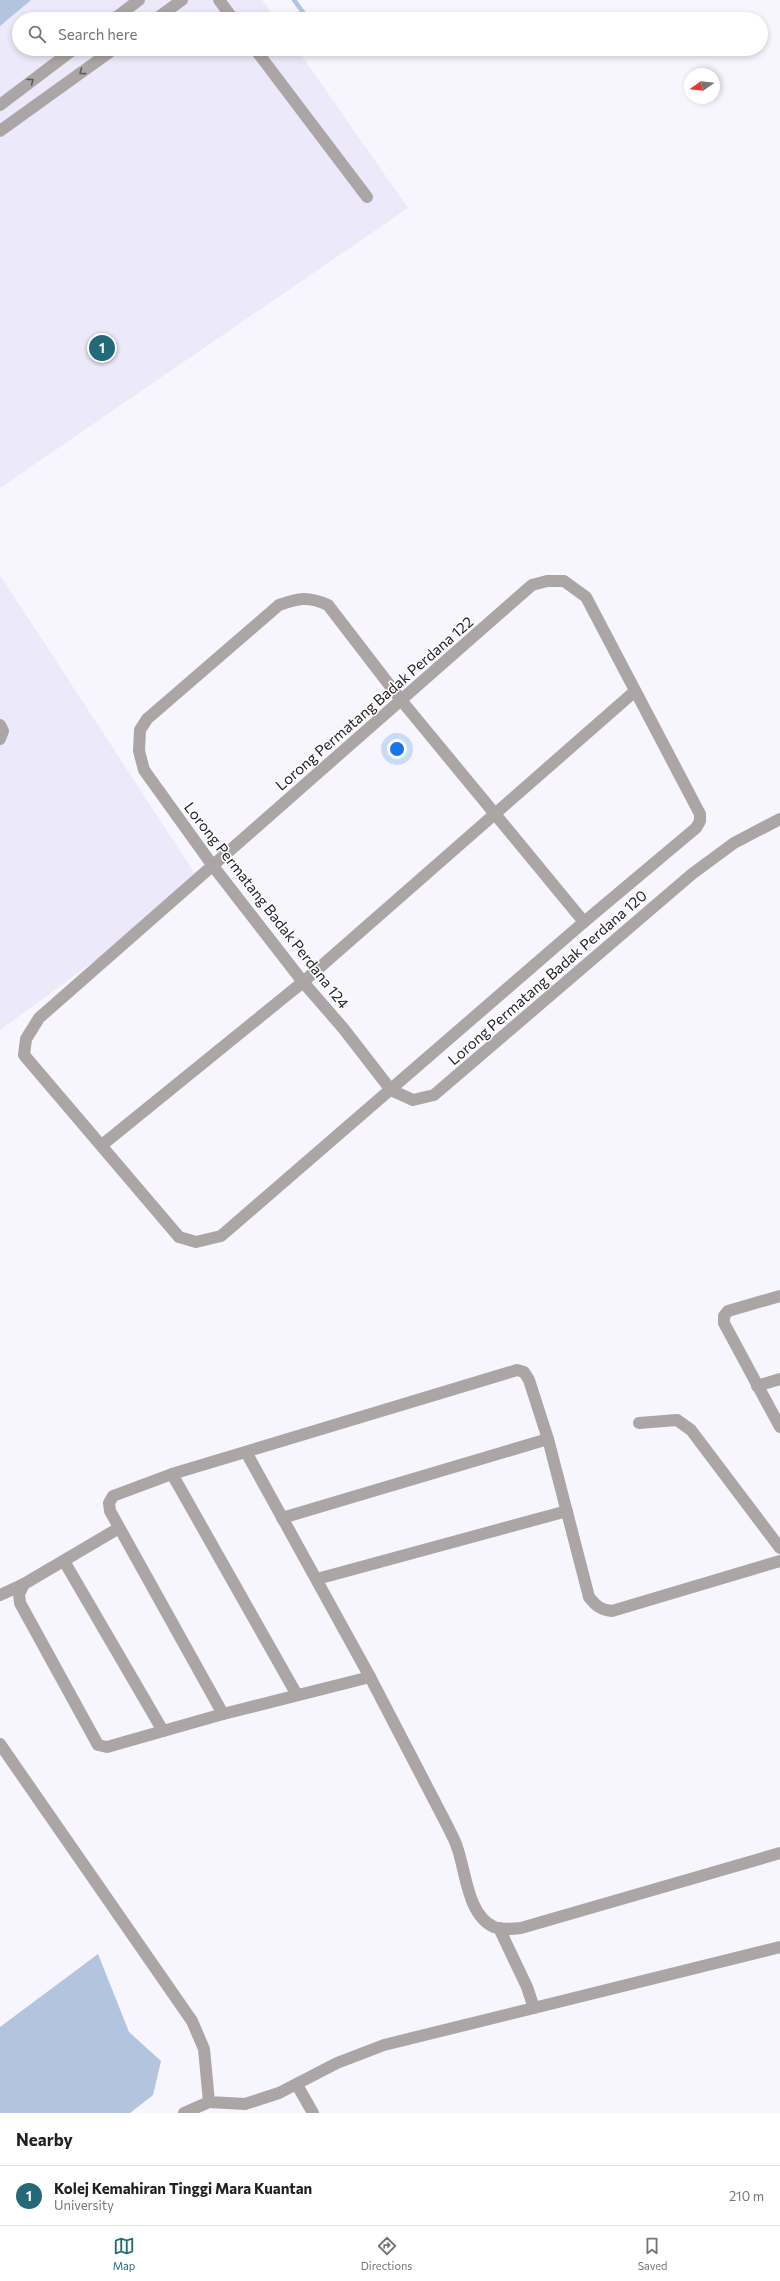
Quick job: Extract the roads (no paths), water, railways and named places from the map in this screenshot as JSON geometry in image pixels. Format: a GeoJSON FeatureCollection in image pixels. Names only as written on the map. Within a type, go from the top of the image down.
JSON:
{"type":"FeatureCollection","features":[{"type":"Feature","properties":{"kind":"street"},"geometry":{"type":"LineString","coordinates":[[166,12],[182,0]]}},
{"type":"Feature","properties":{"kind":"street"},"geometry":{"type":"LineString","coordinates":[[218,0],[227,12]]}},
{"type":"Feature","properties":{"kind":"street"},"geometry":{"type":"LineString","coordinates":[[123,12],[137,1]]}},
{"type":"Feature","properties":{"kind":"street"},"geometry":{"type":"LineString","coordinates":[[0,105],[65,56]]}},
{"type":"Feature","properties":{"kind":"street"},"geometry":{"type":"LineString","coordinates":[[0,131],[99,56]]}},
{"type":"Feature","properties":{"kind":"street"},"geometry":{"type":"LineString","coordinates":[[261,56],[367,197]]}},
{"type":"Feature","properties":{"kind":"street","name":"Lorong Permatang Badak Perdana 122"},"geometry":{"type":"LineString","coordinates":[[547,581],[564,581],[586,597],[634,692],[700,814],[700,821],[696,828],[584,922],[221,1236],[196,1242],[179,1237],[24,1055],[26,1038],[39,1018],[532,585],[547,581]]}},
{"type":"Feature","properties":{"kind":"street","name":"Lorong Permatang Badak Perdana 124"},"geometry":{"type":"LineString","coordinates":[[391,1090],[343,1028],[303,982],[213,866],[144,770],[138,751],[140,730],[147,719],[279,605],[294,599],[312,598],[328,605],[401,700]]}},
{"type":"Feature","properties":{"kind":"street"},"geometry":{"type":"LineString","coordinates":[[102,1145],[303,982],[634,692]]}},
{"type":"Feature","properties":{"kind":"street"},"geometry":{"type":"LineString","coordinates":[[401,700],[496,813],[584,922]]}},
{"type":"Feature","properties":{"kind":"street"},"geometry":{"type":"LineString","coordinates":[[0,725],[3,731],[0,739]]}},
{"type":"Feature","properties":{"kind":"street","name":"Lorong Permatang Badak Perdana 120"},"geometry":{"type":"LineString","coordinates":[[391,1090],[413,1100],[434,1095],[692,874],[762,827],[780,819]]}},
{"type":"Feature","properties":{"kind":"street"},"geometry":{"type":"LineString","coordinates":[[780,1296],[728,1311],[724,1316],[724,1323],[780,1427]]}},
{"type":"Feature","properties":{"kind":"street"},"geometry":{"type":"LineString","coordinates":[[223,1714],[110,1511],[109,1503],[113,1496],[172,1474],[517,1370],[524,1372],[529,1380],[548,1439],[589,1597],[595,1605],[603,1610],[612,1611],[780,1561]]}},
{"type":"Feature","properties":{"kind":"street"},"geometry":{"type":"LineString","coordinates":[[757,1386],[780,1379]]}},
{"type":"Feature","properties":{"kind":"street"},"geometry":{"type":"LineString","coordinates":[[639,1423],[677,1420],[691,1430],[780,1548]]}},
{"type":"Feature","properties":{"kind":"street"},"geometry":{"type":"LineString","coordinates":[[282,1518],[548,1439]]}},
{"type":"Feature","properties":{"kind":"street"},"geometry":{"type":"LineString","coordinates":[[246,1452],[370,1677],[448,1827],[457,1847],[474,1904],[482,1917],[493,1926],[506,1930],[521,1928],[780,1853]]}},
{"type":"Feature","properties":{"kind":"street"},"geometry":{"type":"LineString","coordinates":[[172,1474],[297,1694]]}},
{"type":"Feature","properties":{"kind":"street"},"geometry":{"type":"LineString","coordinates":[[317,1579],[567,1511]]}},
{"type":"Feature","properties":{"kind":"street"},"geometry":{"type":"LineString","coordinates":[[0,1595],[24,1584],[119,1528]]}},
{"type":"Feature","properties":{"kind":"street"},"geometry":{"type":"LineString","coordinates":[[64,1561],[163,1731]]}},
{"type":"Feature","properties":{"kind":"street"},"geometry":{"type":"LineString","coordinates":[[24,1584],[19,1594],[20,1603],[98,1745],[107,1747],[297,1694],[370,1677]]}},
{"type":"Feature","properties":{"kind":"street"},"geometry":{"type":"LineString","coordinates":[[0,1744],[192,2021],[204,2049],[209,2102]]}},
{"type":"Feature","properties":{"kind":"street"},"geometry":{"type":"LineString","coordinates":[[499,1928],[527,1987],[534,2008]]}},
{"type":"Feature","properties":{"kind":"street"},"geometry":{"type":"LineString","coordinates":[[184,2113],[209,2102],[230,2108],[250,2102],[297,2085],[337,2063],[384,2045],[780,1947]]}},
{"type":"Feature","properties":{"kind":"street"},"geometry":{"type":"LineString","coordinates":[[297,2085],[313,2113]]}},
{"type":"Feature","properties":{"kind":"water"},"geometry":{"type":"Polygon","coordinates":[[[0,0],[31,0],[17,12],[12,12],[12,16],[0,26],[0,0]]]}},
{"type":"Feature","properties":{"kind":"water"},"geometry":{"type":"Polygon","coordinates":[[[98,1954],[129,2032],[161,2061],[153,2095],[130,2113],[0,2113],[0,2027],[98,1954]]]}},
{"type":"Feature","properties":{"kind":"waterway"},"geometry":{"type":"LineString","coordinates":[[294,0],[303,12]]}},
{"type":"Feature","properties":{"kind":"place","name":"Kolej Kemahiran Tinggi Mara Kuantan"},"geometry":{"type":"Point","coordinates":[102,348]}}]}
